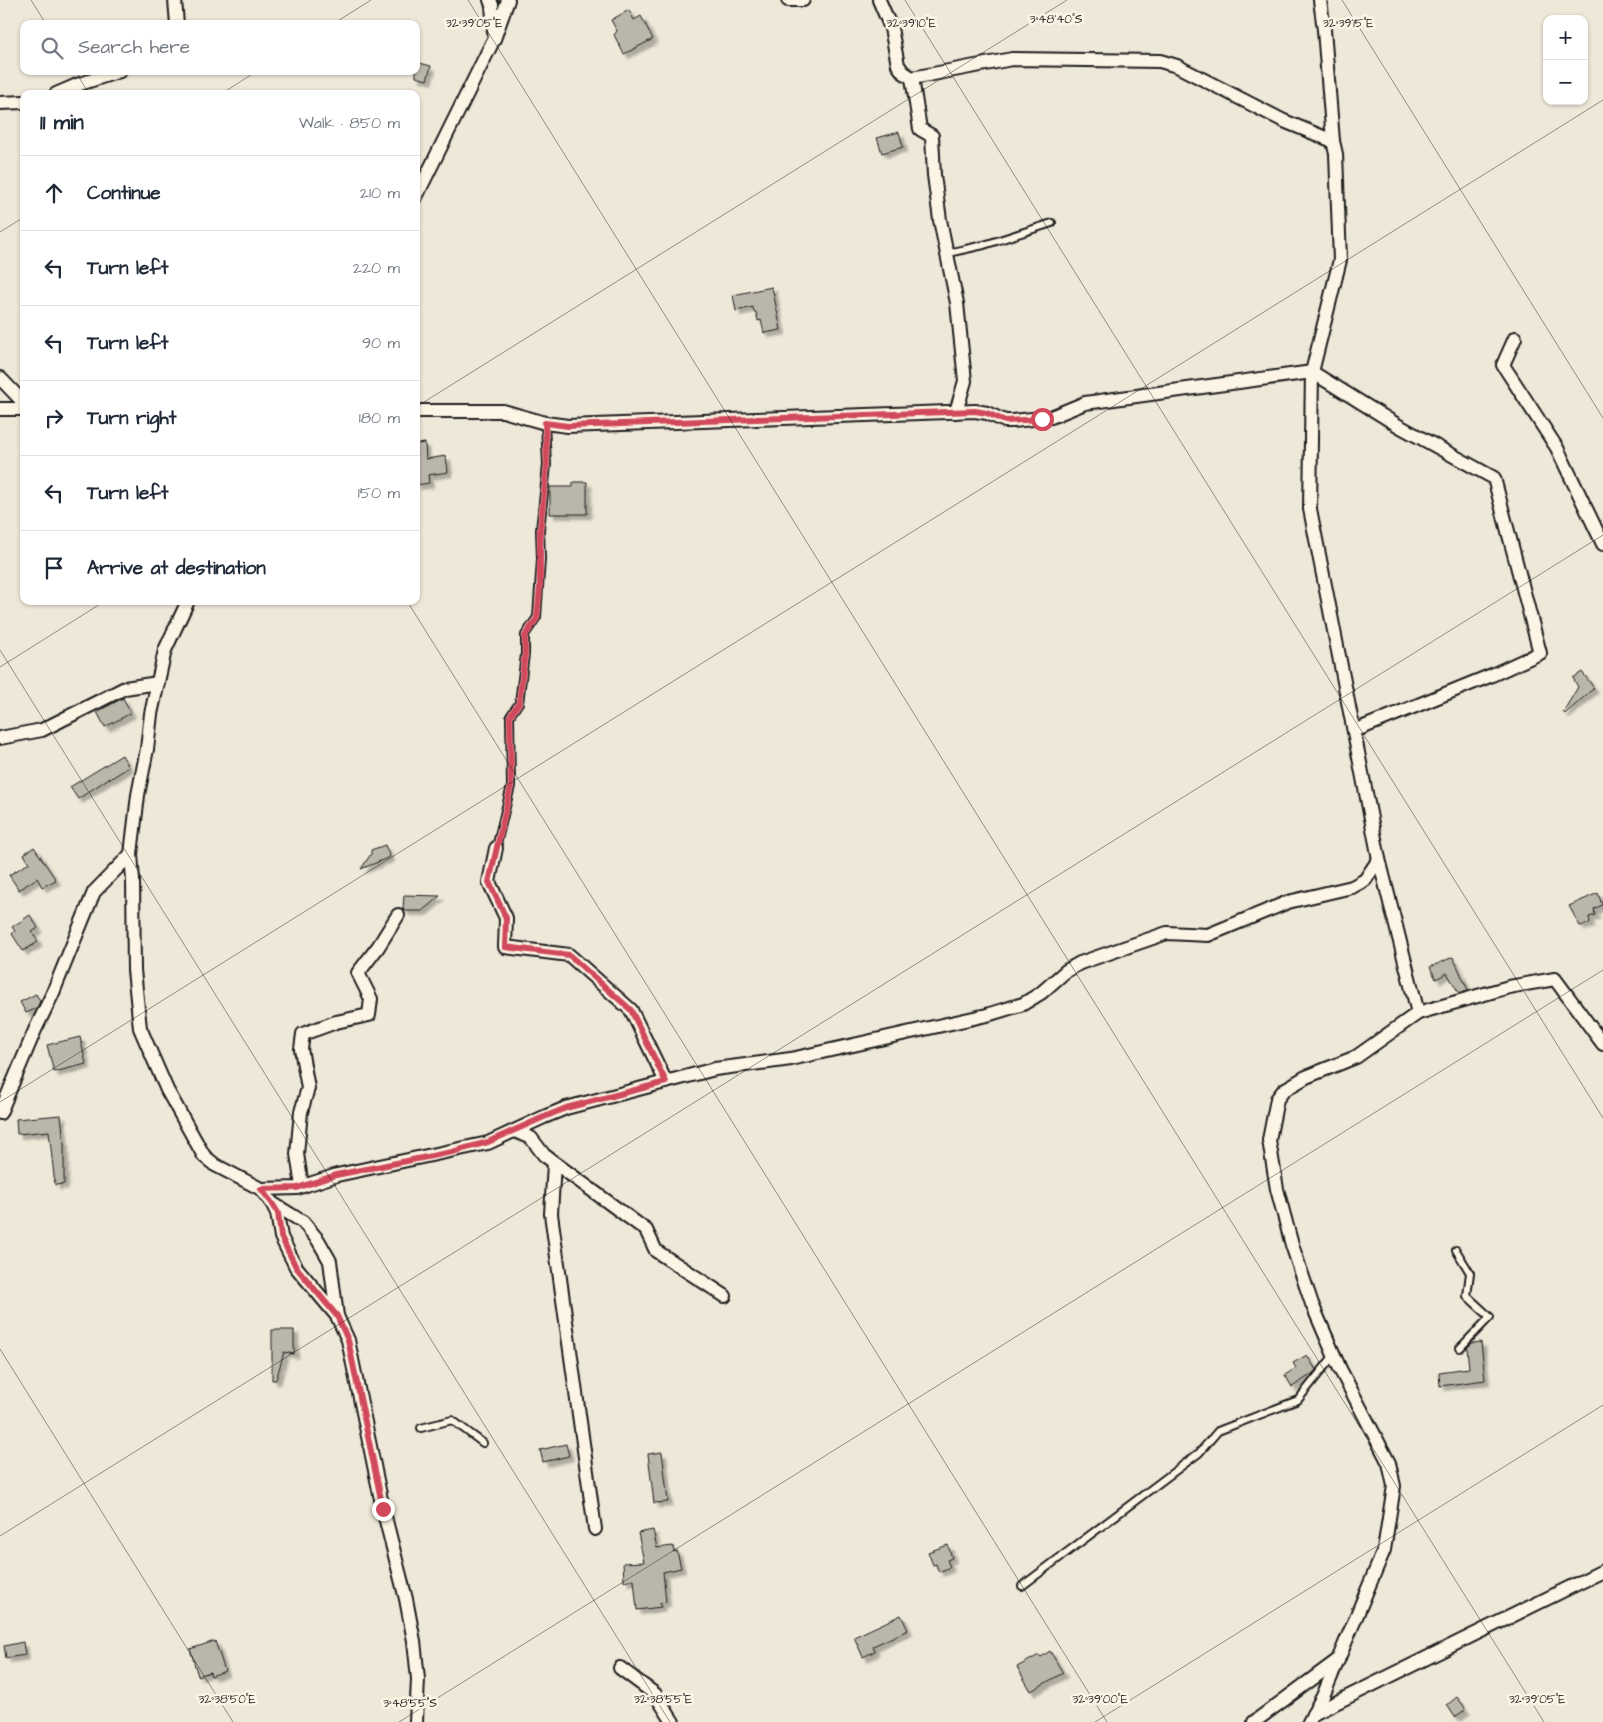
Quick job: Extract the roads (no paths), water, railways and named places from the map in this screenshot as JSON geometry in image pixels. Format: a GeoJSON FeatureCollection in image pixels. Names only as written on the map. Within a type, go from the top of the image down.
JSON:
{"type":"FeatureCollection","features":[{"type":"Feature","properties":{"kind":"street"},"geometry":{"type":"LineString","coordinates":[[176,0],[177,20]]}},
{"type":"Feature","properties":{"kind":"street"},"geometry":{"type":"LineString","coordinates":[[490,0],[494,38]]}},
{"type":"Feature","properties":{"kind":"street"},"geometry":{"type":"LineString","coordinates":[[420,189],[494,38],[508,0]]}},
{"type":"Feature","properties":{"kind":"street"},"geometry":{"type":"LineString","coordinates":[[788,0],[803,0]]}},
{"type":"Feature","properties":{"kind":"street"},"geometry":{"type":"LineString","coordinates":[[879,0],[891,28],[898,65],[906,75],[912,78],[1012,59],[1160,61],[1177,66],[1284,121],[1333,141]]}},
{"type":"Feature","properties":{"kind":"street"},"geometry":{"type":"LineString","coordinates":[[1320,0],[1333,141],[1336,154],[1340,260],[1312,372],[1310,510],[1378,859],[1418,1013]]}},
{"type":"Feature","properties":{"kind":"street"},"geometry":{"type":"LineString","coordinates":[[76,90],[111,75]]}},
{"type":"Feature","properties":{"kind":"street"},"geometry":{"type":"LineString","coordinates":[[912,78],[920,129],[932,136],[934,175],[940,220],[957,303],[965,381],[956,412]]}},
{"type":"Feature","properties":{"kind":"street"},"geometry":{"type":"LineString","coordinates":[[0,104],[20,102]]}},
{"type":"Feature","properties":{"kind":"street"},"geometry":{"type":"LineString","coordinates":[[1516,338],[1503,365],[1557,448],[1603,544]]}},
{"type":"Feature","properties":{"kind":"street"},"geometry":{"type":"LineString","coordinates":[[420,411],[503,411],[545,423],[568,426],[980,411],[1005,421],[1042,419],[1085,403],[1312,372],[1399,426],[1494,478],[1540,653],[1492,675],[1354,731]]}},
{"type":"Feature","properties":{"kind":"street"},"geometry":{"type":"LineString","coordinates":[[0,378],[20,399]]}},
{"type":"Feature","properties":{"kind":"street"},"geometry":{"type":"LineString","coordinates":[[0,409],[20,409]]}},
{"type":"Feature","properties":{"kind":"street"},"geometry":{"type":"LineString","coordinates":[[186,605],[165,650],[151,714],[131,854],[134,970],[140,1028],[167,1090],[204,1156],[215,1165],[261,1189],[272,1203],[278,1213],[281,1237],[296,1267],[337,1316],[348,1340],[385,1519],[406,1599],[414,1641],[418,1679],[416,1722]]}},
{"type":"Feature","properties":{"kind":"street"},"geometry":{"type":"LineString","coordinates":[[0,738],[42,730],[124,688],[158,683]]}},
{"type":"Feature","properties":{"kind":"street"},"geometry":{"type":"LineString","coordinates":[[496,848],[489,882],[506,918],[505,947],[569,955],[631,1010],[666,1082]]}},
{"type":"Feature","properties":{"kind":"street"},"geometry":{"type":"LineString","coordinates":[[0,1113],[52,995],[94,892],[131,854]]}},
{"type":"Feature","properties":{"kind":"street"},"geometry":{"type":"LineString","coordinates":[[261,1189],[297,1188],[336,1175],[452,1152],[488,1142],[566,1108],[715,1069],[791,1059],[996,1012],[1022,1004],[1035,997],[1073,966],[1080,963],[1167,933],[1208,935],[1288,902],[1352,887],[1365,880],[1378,859]]}},
{"type":"Feature","properties":{"kind":"street"},"geometry":{"type":"LineString","coordinates":[[302,1186],[297,1154],[301,1112],[308,1088],[301,1049],[303,1034],[336,1022],[369,1016],[371,999],[358,973],[378,947],[398,915]]}},
{"type":"Feature","properties":{"kind":"street"},"geometry":{"type":"LineString","coordinates":[[1311,1718],[1323,1696],[1384,1550],[1394,1486],[1389,1463],[1334,1355],[1312,1304],[1292,1245],[1277,1189],[1270,1140],[1277,1099],[1292,1084],[1356,1057],[1418,1013],[1509,987],[1555,979],[1603,1044]]}},
{"type":"Feature","properties":{"kind":"street"},"geometry":{"type":"LineString","coordinates":[[515,1131],[531,1138],[544,1155],[646,1230],[656,1251],[726,1296]]}},
{"type":"Feature","properties":{"kind":"street"},"geometry":{"type":"LineString","coordinates":[[554,1163],[551,1214],[595,1529]]}},
{"type":"Feature","properties":{"kind":"street"},"geometry":{"type":"LineString","coordinates":[[272,1203],[303,1222],[318,1240],[330,1261],[337,1316]]}},
{"type":"Feature","properties":{"kind":"street"},"geometry":{"type":"LineString","coordinates":[[1311,1718],[1603,1571]]}},
{"type":"Feature","properties":{"kind":"street"},"geometry":{"type":"LineString","coordinates":[[1254,1722],[1338,1660]]}},
{"type":"Feature","properties":{"kind":"street"},"geometry":{"type":"LineString","coordinates":[[620,1668],[655,1694],[672,1722]]}},
{"type":"Feature","properties":{"kind":"lane"},"geometry":{"type":"LineString","coordinates":[[948,253],[1052,223]]}},
{"type":"Feature","properties":{"kind":"lane"},"geometry":{"type":"LineString","coordinates":[[496,848],[511,786],[510,716],[519,703],[525,654],[525,636],[537,618],[541,568],[540,530],[547,465],[545,423]]}},
{"type":"Feature","properties":{"kind":"lane"},"geometry":{"type":"LineString","coordinates":[[1456,1250],[1470,1273],[1467,1296],[1490,1317],[1460,1348]]}},
{"type":"Feature","properties":{"kind":"lane"},"geometry":{"type":"LineString","coordinates":[[1022,1586],[1199,1453],[1218,1431],[1298,1400],[1334,1355]]}},
{"type":"Feature","properties":{"kind":"lane"},"geometry":{"type":"LineString","coordinates":[[421,1428],[452,1420],[483,1443]]}}]}
